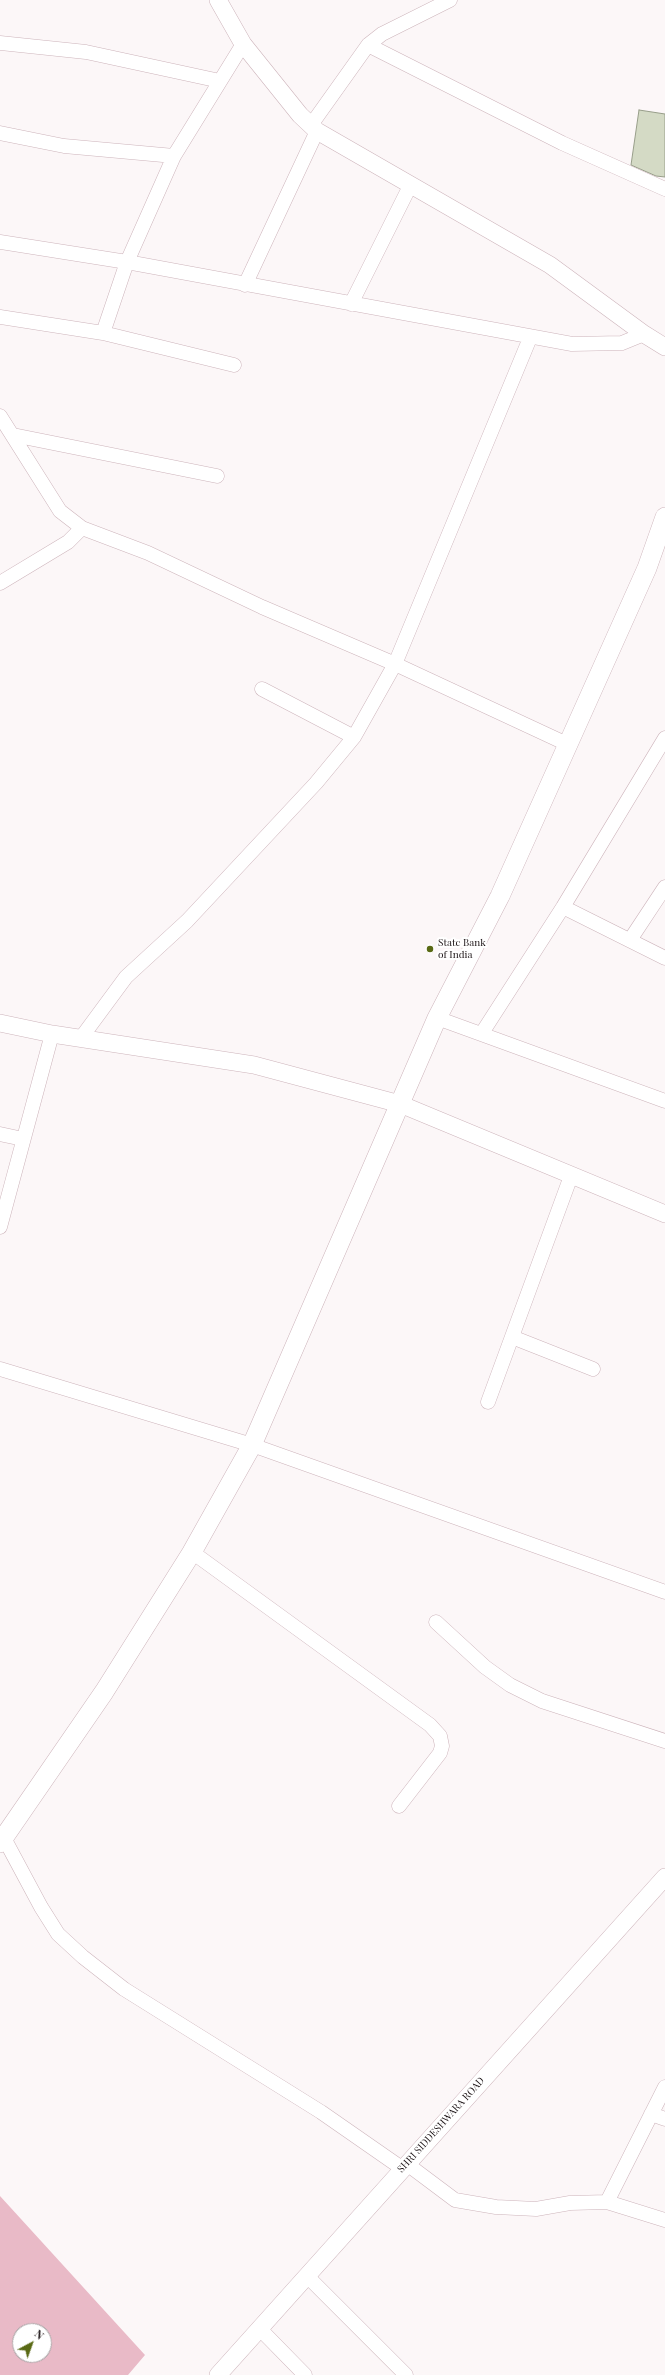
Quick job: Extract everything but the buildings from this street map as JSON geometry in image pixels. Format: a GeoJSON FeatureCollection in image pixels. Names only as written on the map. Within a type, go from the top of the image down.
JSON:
{"type":"FeatureCollection","features":[{"type":"Feature","properties":{"kind":"main road"},"geometry":{"type":"LineString","coordinates":[[2,1840],[104,1692],[192,1552],[252,1444],[437,1018],[500,896],[647,568],[665,520]]}},
{"type":"Feature","properties":{"kind":"street"},"geometry":{"type":"LineString","coordinates":[[218,0],[243,44],[314,128],[410,186],[550,265],[644,334],[665,347]]}},
{"type":"Feature","properties":{"kind":"street"},"geometry":{"type":"LineString","coordinates":[[246,285],[314,128],[368,45],[382,34],[450,0]]}},
{"type":"Feature","properties":{"kind":"street"},"geometry":{"type":"LineString","coordinates":[[0,43],[86,52],[220,81]]}},
{"type":"Feature","properties":{"kind":"street"},"geometry":{"type":"LineString","coordinates":[[103,333],[127,262],[174,156],[243,44]]}},
{"type":"Feature","properties":{"kind":"street"},"geometry":{"type":"LineString","coordinates":[[368,45],[562,143],[665,189]]}},
{"type":"Feature","properties":{"kind":"street"},"geometry":{"type":"LineString","coordinates":[[0,133],[64,146],[174,156]]}},
{"type":"Feature","properties":{"kind":"street"},"geometry":{"type":"LineString","coordinates":[[351,304],[410,186]]}},
{"type":"Feature","properties":{"kind":"street"},"geometry":{"type":"LineString","coordinates":[[0,242],[127,262],[530,338],[572,344],[622,343],[644,334]]}},
{"type":"Feature","properties":{"kind":"street"},"geometry":{"type":"LineString","coordinates":[[0,318],[103,333],[234,365]]}},
{"type":"Feature","properties":{"kind":"street"},"geometry":{"type":"LineString","coordinates":[[81,1038],[126,977],[187,921],[316,783],[354,737],[395,664],[530,338]]}},
{"type":"Feature","properties":{"kind":"street"},"geometry":{"type":"LineString","coordinates":[[0,416],[60,511],[82,528],[148,553],[262,607],[395,664],[567,744]]}},
{"type":"Feature","properties":{"kind":"street"},"geometry":{"type":"LineString","coordinates":[[13,435],[217,476]]}},
{"type":"Feature","properties":{"kind":"street"},"geometry":{"type":"LineString","coordinates":[[0,583],[61,546],[82,528]]}},
{"type":"Feature","properties":{"kind":"street"},"geometry":{"type":"LineString","coordinates":[[262,689],[354,737]]}},
{"type":"Feature","properties":{"kind":"street"},"geometry":{"type":"LineString","coordinates":[[482,1033],[563,907],[665,738]]}},
{"type":"Feature","properties":{"kind":"street"},"geometry":{"type":"LineString","coordinates":[[630,940],[665,887]]}},
{"type":"Feature","properties":{"kind":"street"},"geometry":{"type":"LineString","coordinates":[[563,907],[665,958]]}},
{"type":"Feature","properties":{"kind":"street"},"geometry":{"type":"LineString","coordinates":[[437,1018],[482,1033],[665,1101]]}},
{"type":"Feature","properties":{"kind":"street"},"geometry":{"type":"LineString","coordinates":[[0,1023],[52,1034],[254,1065],[400,1104],[665,1214]]}},
{"type":"Feature","properties":{"kind":"street"},"geometry":{"type":"LineString","coordinates":[[0,1227],[52,1034]]}},
{"type":"Feature","properties":{"kind":"street"},"geometry":{"type":"LineString","coordinates":[[0,1134],[23,1139]]}},
{"type":"Feature","properties":{"kind":"street"},"geometry":{"type":"LineString","coordinates":[[488,1402],[571,1176]]}},
{"type":"Feature","properties":{"kind":"street"},"geometry":{"type":"LineString","coordinates":[[512,1337],[593,1369]]}},
{"type":"Feature","properties":{"kind":"street"},"geometry":{"type":"LineString","coordinates":[[0,1369],[252,1444],[665,1592]]}},
{"type":"Feature","properties":{"kind":"street"},"geometry":{"type":"LineString","coordinates":[[192,1552],[430,1725],[440,1736],[442,1746],[440,1754],[399,1806]]}},
{"type":"Feature","properties":{"kind":"street"},"geometry":{"type":"LineString","coordinates":[[436,1622],[485,1667],[510,1685],[542,1702],[665,1741]]}},
{"type":"Feature","properties":{"kind":"street"},"geometry":{"type":"LineString","coordinates":[[2,1840],[58,1934],[83,1957],[124,1989],[321,2112],[455,2200],[496,2207],[536,2209],[570,2203],[607,2202],[665,2220]]}},
{"type":"Feature","properties":{"kind":"street","name":"SHRI SIDDESHWARA ROAD"},"geometry":{"type":"LineString","coordinates":[[218,2375],[665,1877]]}},
{"type":"Feature","properties":{"kind":"street"},"geometry":{"type":"LineString","coordinates":[[607,2202],[665,2087]]}},
{"type":"Feature","properties":{"kind":"street"},"geometry":{"type":"LineString","coordinates":[[651,2114],[665,2119]]}},
{"type":"Feature","properties":{"kind":"street"},"geometry":{"type":"LineString","coordinates":[[307,2276],[406,2375]]}},
{"type":"Feature","properties":{"kind":"street"},"geometry":{"type":"LineString","coordinates":[[260,2329],[305,2375]]}},
{"type":"Feature","properties":{"kind":"shaded area"},"geometry":{"type":"Polygon","coordinates":[[[0,2196],[145,2355],[128,2375],[0,2375],[0,2196]]]}},
{"type":"Feature","properties":{"kind":"place","name":"State Bank of India"},"geometry":{"type":"Point","coordinates":[430,949]}}]}
